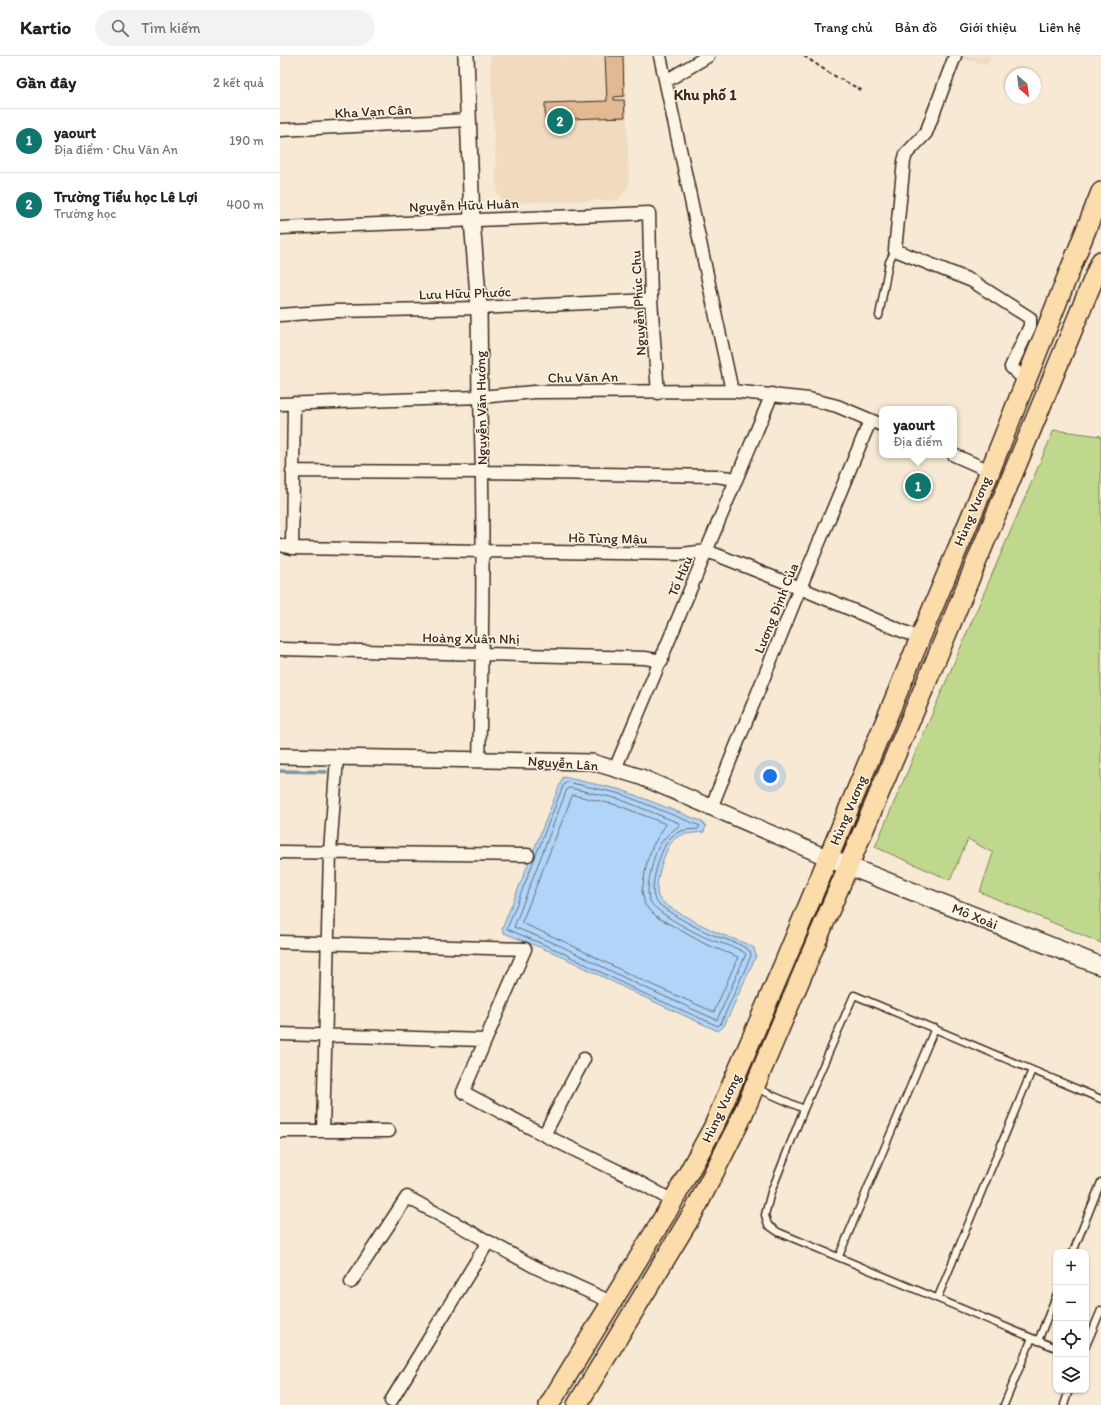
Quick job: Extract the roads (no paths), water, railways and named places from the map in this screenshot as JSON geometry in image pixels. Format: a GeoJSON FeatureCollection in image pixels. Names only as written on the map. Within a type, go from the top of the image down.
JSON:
{"type":"FeatureCollection","features":[{"type":"Feature","properties":{"kind":"main road","name":"Hùng Vương"},"geometry":{"type":"LineString","coordinates":[[549,1405],[673,1201],[713,1128],[783,966],[918,638],[990,471],[1101,192]]}},
{"type":"Feature","properties":{"kind":"main road","name":"Hùng Vương"},"geometry":{"type":"LineString","coordinates":[[577,1405],[696,1208],[720,1163],[755,1087],[968,582],[1101,261]]}},
{"type":"Feature","properties":{"kind":"main road","name":"Mô Xoài"},"geometry":{"type":"LineString","coordinates":[[828,858],[1101,966]]}},
{"type":"Feature","properties":{"kind":"street","name":"Nguyễn Văn Hưởng"},"geometry":{"type":"LineString","coordinates":[[466,56],[472,220],[479,308],[482,472],[482,653],[479,760]]}},
{"type":"Feature","properties":{"kind":"street"},"geometry":{"type":"LineString","coordinates":[[660,56],[732,391]]}},
{"type":"Feature","properties":{"kind":"street"},"geometry":{"type":"LineString","coordinates":[[666,81],[708,56]]}},
{"type":"Feature","properties":{"kind":"street"},"geometry":{"type":"LineString","coordinates":[[955,56],[926,133],[906,154],[904,160],[895,250],[972,281],[1030,318],[1030,326],[1011,367],[1026,380]]}},
{"type":"Feature","properties":{"kind":"street","name":"Kha Vạn Cân"},"geometry":{"type":"LineString","coordinates":[[280,130],[468,120]]}},
{"type":"Feature","properties":{"kind":"street","name":"Nguyễn Hữu Huân"},"geometry":{"type":"LineString","coordinates":[[280,228],[649,213]]}},
{"type":"Feature","properties":{"kind":"street","name":"Nguyễn Phúc Chu"},"geometry":{"type":"LineString","coordinates":[[649,213],[651,300],[658,393]]}},
{"type":"Feature","properties":{"kind":"street","name":"Lưu Hữu Phước"},"geometry":{"type":"LineString","coordinates":[[280,315],[336,311],[479,308],[651,300]]}},
{"type":"Feature","properties":{"kind":"street","name":"Chu Văn An"},"geometry":{"type":"LineString","coordinates":[[280,404],[480,396],[534,392],[610,391],[658,393],[732,391],[772,394],[823,402],[876,423]]}},
{"type":"Feature","properties":{"kind":"street","name":"Tố Hữu"},"geometry":{"type":"LineString","coordinates":[[615,769],[662,661],[772,394]]}},
{"type":"Feature","properties":{"kind":"street"},"geometry":{"type":"LineString","coordinates":[[292,548],[294,403]]}},
{"type":"Feature","properties":{"kind":"street","name":"Lương Định Của"},"geometry":{"type":"LineString","coordinates":[[711,808],[800,588],[876,423]]}},
{"type":"Feature","properties":{"kind":"street"},"geometry":{"type":"LineString","coordinates":[[957,456],[990,471]]}},
{"type":"Feature","properties":{"kind":"street"},"geometry":{"type":"LineString","coordinates":[[292,471],[482,472],[716,476],[736,479]]}},
{"type":"Feature","properties":{"kind":"street","name":"Hồ Tùng Mậu"},"geometry":{"type":"LineString","coordinates":[[280,545],[292,548],[482,552],[682,554],[707,551],[800,588],[918,638]]}},
{"type":"Feature","properties":{"kind":"street","name":"Hoàng Xuân Nhị"},"geometry":{"type":"LineString","coordinates":[[280,649],[645,658],[662,661]]}},
{"type":"Feature","properties":{"kind":"street","name":"Nguyễn Lân"},"geometry":{"type":"LineString","coordinates":[[280,756],[592,762],[641,777],[828,858]]}},
{"type":"Feature","properties":{"kind":"street"},"geometry":{"type":"LineString","coordinates":[[323,1131],[330,852],[337,758]]}},
{"type":"Feature","properties":{"kind":"street"},"geometry":{"type":"LineString","coordinates":[[280,852],[528,855]]}},
{"type":"Feature","properties":{"kind":"street"},"geometry":{"type":"LineString","coordinates":[[280,942],[525,949],[484,1040],[463,1092],[544,1136],[628,1176],[673,1201]]}},
{"type":"Feature","properties":{"kind":"street"},"geometry":{"type":"LineString","coordinates":[[280,1034],[484,1040]]}},
{"type":"Feature","properties":{"kind":"street"},"geometry":{"type":"LineString","coordinates":[[544,1136],[584,1059]]}},
{"type":"Feature","properties":{"kind":"street"},"geometry":{"type":"LineString","coordinates":[[280,1131],[389,1131]]}},
{"type":"Feature","properties":{"kind":"street"},"geometry":{"type":"LineString","coordinates":[[351,1282],[407,1197],[535,1267],[612,1302]]}},
{"type":"Feature","properties":{"kind":"street"},"geometry":{"type":"LineString","coordinates":[[391,1401],[488,1242]]}},
{"type":"Feature","properties":{"kind":"lane"},"geometry":{"type":"LineString","coordinates":[[879,316],[889,262],[895,250]]}},
{"type":"Feature","properties":{"kind":"lane"},"geometry":{"type":"LineString","coordinates":[[1053,1347],[839,1256],[778,1232],[766,1220],[765,1215],[771,1192],[804,1109],[854,995],[1101,1099]]}},
{"type":"Feature","properties":{"kind":"lane"},"geometry":{"type":"LineString","coordinates":[[839,1256],[935,1028]]}},
{"type":"Feature","properties":{"kind":"lane"},"geometry":{"type":"LineString","coordinates":[[938,1298],[1032,1070]]}},
{"type":"Feature","properties":{"kind":"lane"},"geometry":{"type":"LineString","coordinates":[[755,1087],[804,1109]]}},
{"type":"Feature","properties":{"kind":"lane"},"geometry":{"type":"LineString","coordinates":[[1074,1249],[1101,1182]]}},
{"type":"Feature","properties":{"kind":"lane"},"geometry":{"type":"LineString","coordinates":[[1004,1405],[1053,1302]]}},
{"type":"Feature","properties":{"kind":"lane"},"geometry":{"type":"LineString","coordinates":[[1089,1339],[1101,1310]]}},
{"type":"Feature","properties":{"kind":"lane"},"geometry":{"type":"LineString","coordinates":[[1064,1405],[1068,1393]]}},
{"type":"Feature","properties":{"kind":"water"},"geometry":{"type":"Polygon","coordinates":[[[563,777],[622,790],[701,821],[706,826],[704,832],[683,835],[678,837],[670,844],[663,860],[657,883],[657,892],[660,900],[682,914],[717,932],[754,948],[756,956],[724,1026],[718,1031],[635,993],[557,954],[504,933],[502,929],[563,777]]]}},
{"type":"Feature","properties":{"kind":"waterway"},"geometry":{"type":"LineString","coordinates":[[280,771],[326,772]]}},
{"type":"Feature","properties":{"kind":"place","name":"Trường Tiểu học Lê Lợi"},"geometry":{"type":"Point","coordinates":[560,121]}},
{"type":"Feature","properties":{"kind":"place","name":"yaourt"},"geometry":{"type":"Point","coordinates":[918,486]}},
{"type":"Feature","properties":{"kind":"district","name":"Khu phố 1"},"geometry":{"type":"Point","coordinates":[705,95]}}]}
